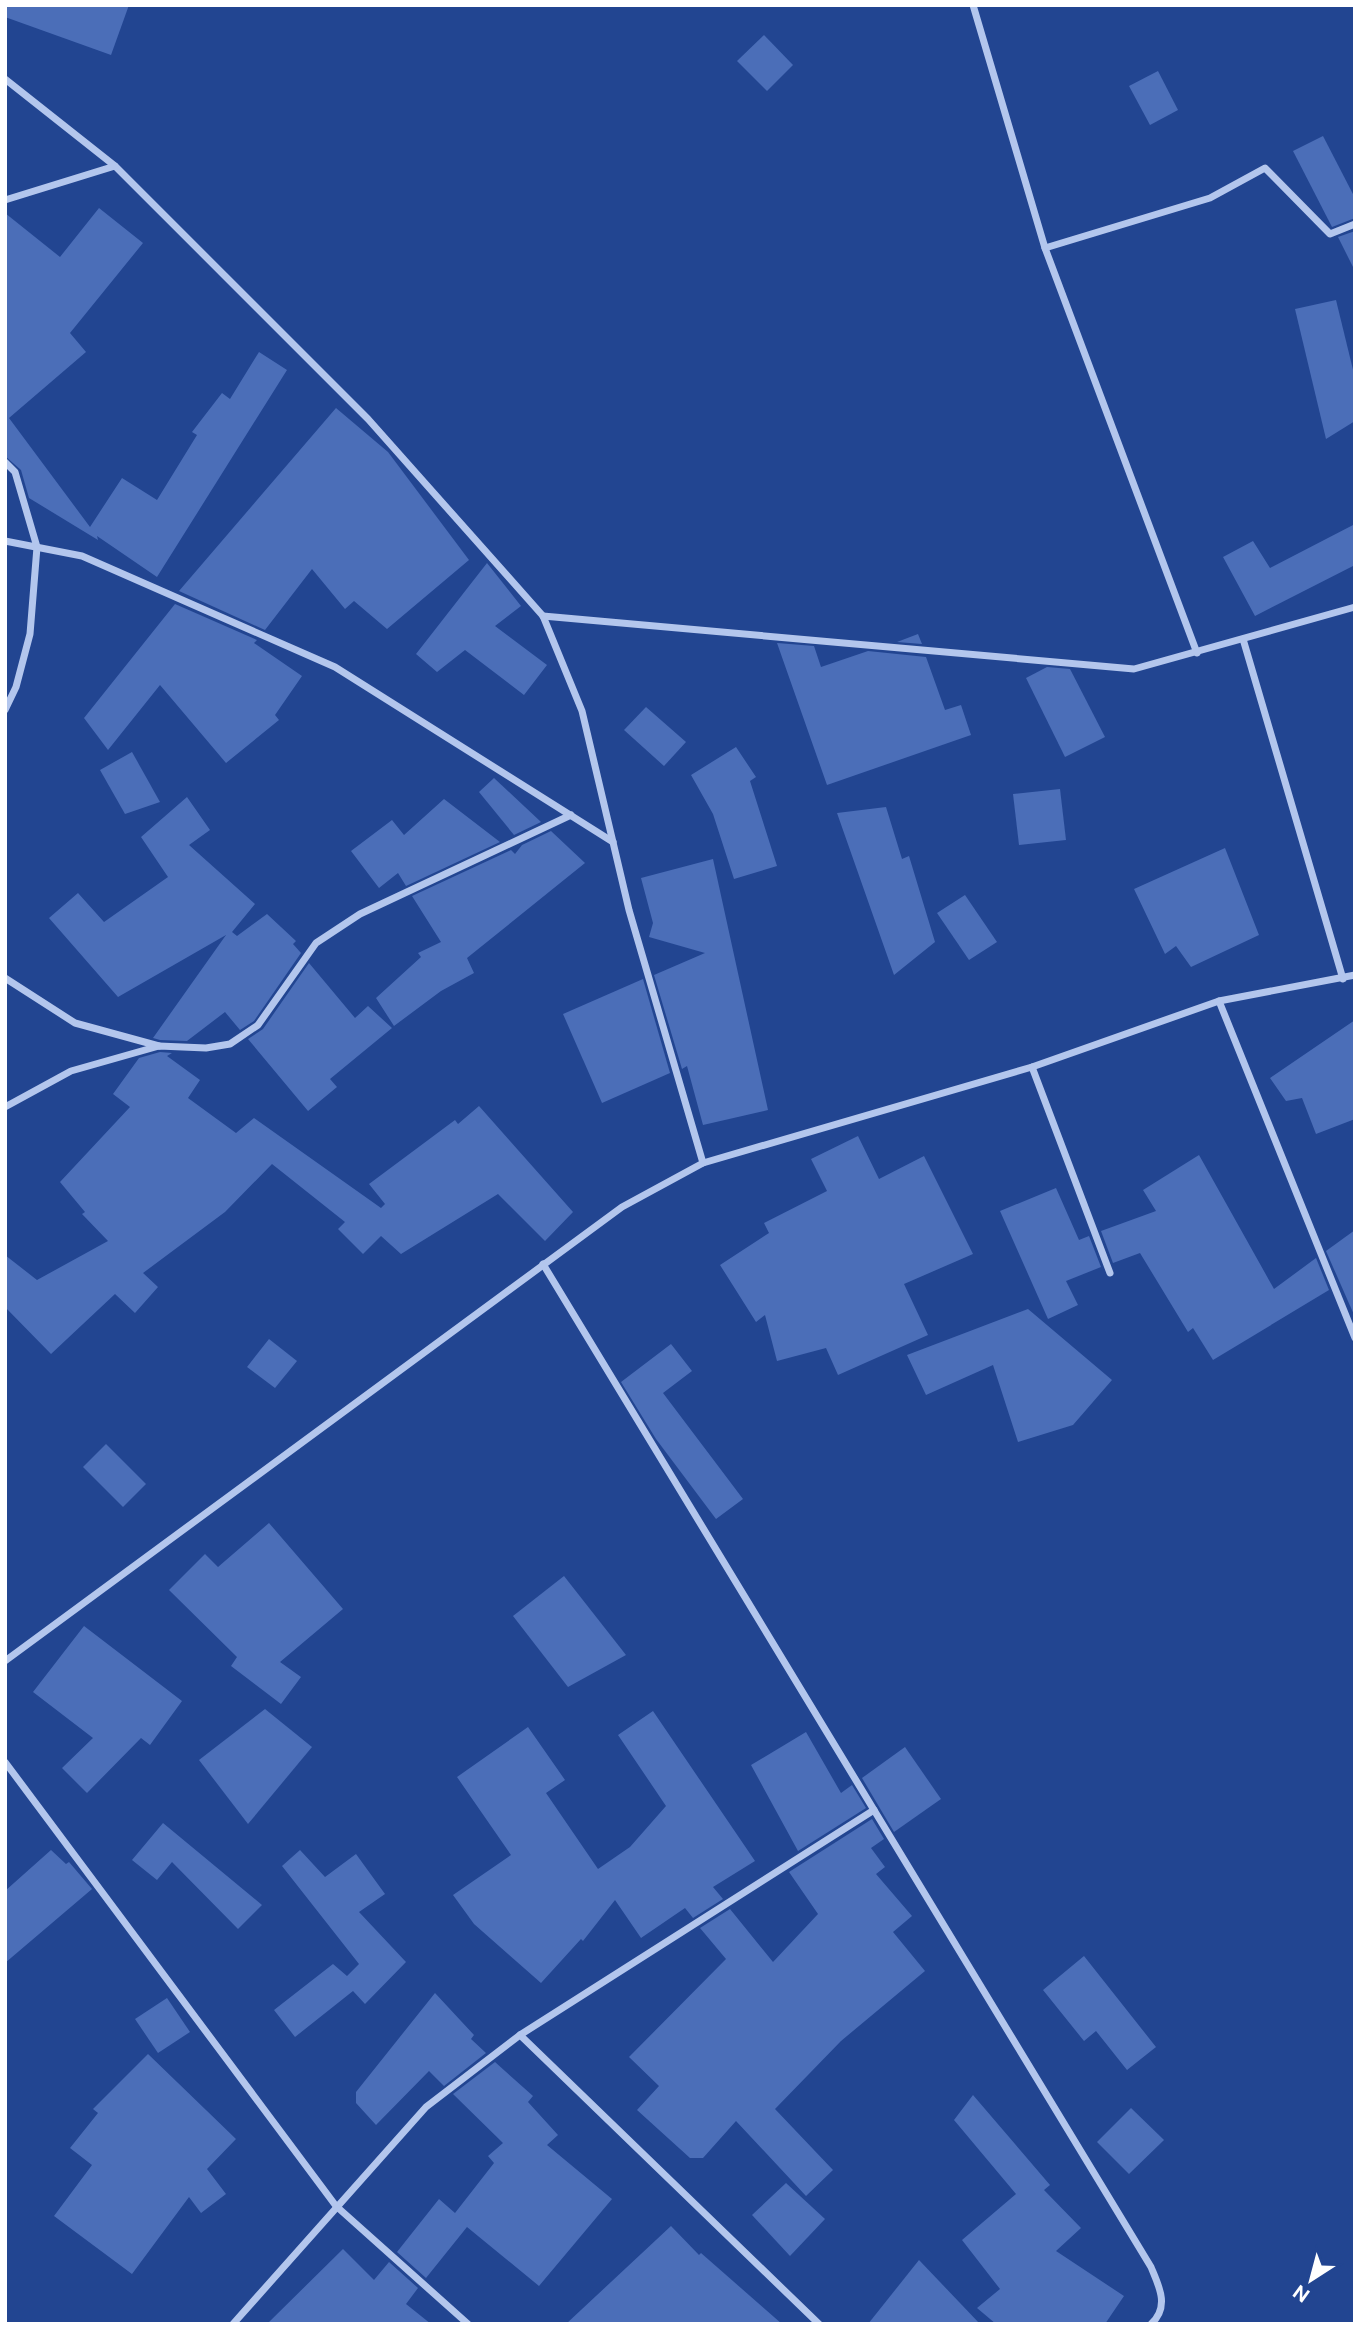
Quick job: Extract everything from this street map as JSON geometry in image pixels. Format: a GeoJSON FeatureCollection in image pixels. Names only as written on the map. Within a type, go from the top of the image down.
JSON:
{"type":"FeatureCollection","features":[{"type":"Feature","properties":{"kind":"street"},"geometry":{"type":"LineString","coordinates":[[973,5],[1045,247],[1197,653]]}},
{"type":"Feature","properties":{"kind":"street"},"geometry":{"type":"LineString","coordinates":[[5,79],[115,166],[368,419],[543,616],[582,711],[629,910],[703,1163]]}},
{"type":"Feature","properties":{"kind":"street"},"geometry":{"type":"LineString","coordinates":[[5,200],[115,166]]}},
{"type":"Feature","properties":{"kind":"street"},"geometry":{"type":"LineString","coordinates":[[1045,247],[1210,198],[1265,168],[1330,234],[1355,224]]}},
{"type":"Feature","properties":{"kind":"street"},"geometry":{"type":"LineString","coordinates":[[5,462],[15,472],[37,547],[30,634],[16,687],[5,710]]}},
{"type":"Feature","properties":{"kind":"street"},"geometry":{"type":"LineString","coordinates":[[5,541],[82,555],[335,667],[613,842]]}},
{"type":"Feature","properties":{"kind":"street"},"geometry":{"type":"LineString","coordinates":[[543,616],[1134,669],[1355,607]]}},
{"type":"Feature","properties":{"kind":"street"},"geometry":{"type":"LineString","coordinates":[[1243,639],[1343,979]]}},
{"type":"Feature","properties":{"kind":"street"},"geometry":{"type":"LineString","coordinates":[[5,978],[75,1023],[159,1046],[206,1048],[230,1044],[258,1025],[316,943],[360,914],[571,815]]}},
{"type":"Feature","properties":{"kind":"street"},"geometry":{"type":"LineString","coordinates":[[5,1661],[622,1206],[703,1163],[1032,1068],[1219,1001],[1355,975]]}},
{"type":"Feature","properties":{"kind":"street"},"geometry":{"type":"LineString","coordinates":[[1219,1001],[1354,1338]]}},
{"type":"Feature","properties":{"kind":"street"},"geometry":{"type":"LineString","coordinates":[[5,1107],[71,1071],[159,1046]]}},
{"type":"Feature","properties":{"kind":"street"},"geometry":{"type":"LineString","coordinates":[[1032,1068],[1110,1273]]}},
{"type":"Feature","properties":{"kind":"street"},"geometry":{"type":"LineString","coordinates":[[543,1264],[1151,2267],[1163,2296],[1157,2318],[1151,2324]]}},
{"type":"Feature","properties":{"kind":"street"},"geometry":{"type":"LineString","coordinates":[[5,1762],[336,2206],[468,2324]]}},
{"type":"Feature","properties":{"kind":"street"},"geometry":{"type":"LineString","coordinates":[[233,2324],[426,2107],[520,2035],[874,1810]]}},
{"type":"Feature","properties":{"kind":"street"},"geometry":{"type":"LineString","coordinates":[[520,2035],[819,2324]]}},
{"type":"Feature","properties":{"kind":"building"},"geometry":{"type":"Polygon","coordinates":[[[5,5],[129,5],[111,55],[5,17],[5,5]]]}},
{"type":"Feature","properties":{"kind":"building"},"geometry":{"type":"Polygon","coordinates":[[[764,35],[793,65],[767,91],[737,61],[764,35]]]}},
{"type":"Feature","properties":{"kind":"building"},"geometry":{"type":"Polygon","coordinates":[[[1158,71],[1178,110],[1150,125],[1129,86],[1158,71]]]}},
{"type":"Feature","properties":{"kind":"building"},"geometry":{"type":"Polygon","coordinates":[[[1323,136],[1355,198],[1355,218],[1332,227],[1293,151],[1323,136]]]}},
{"type":"Feature","properties":{"kind":"building"},"geometry":{"type":"Polygon","coordinates":[[[99,208],[143,243],[70,333],[86,352],[9,418],[90,527],[122,478],[157,500],[197,435],[192,432],[222,393],[230,399],[259,352],[287,370],[157,577],[97,536],[98,540],[29,498],[21,470],[5,456],[5,213],[60,257],[99,208]]]}},
{"type":"Feature","properties":{"kind":"building"},"geometry":{"type":"Polygon","coordinates":[[[1355,231],[1355,271],[1338,237],[1355,231]]]}},
{"type":"Feature","properties":{"kind":"building"},"geometry":{"type":"Polygon","coordinates":[[[1336,300],[1355,378],[1355,421],[1326,439],[1295,309],[1336,300]]]}},
{"type":"Feature","properties":{"kind":"building"},"geometry":{"type":"Polygon","coordinates":[[[336,408],[388,452],[469,560],[387,629],[354,601],[345,609],[312,569],[265,630],[179,591],[336,408]]]}},
{"type":"Feature","properties":{"kind":"building"},"geometry":{"type":"Polygon","coordinates":[[[1355,524],[1355,565],[1255,616],[1223,557],[1253,541],[1270,568],[1355,524]]]}},
{"type":"Feature","properties":{"kind":"building"},"geometry":{"type":"Polygon","coordinates":[[[487,563],[521,606],[495,626],[547,665],[524,695],[465,650],[437,672],[416,654],[487,563]]]}},
{"type":"Feature","properties":{"kind":"building"},"geometry":{"type":"Polygon","coordinates":[[[175,604],[257,640],[254,643],[302,676],[275,715],[279,720],[226,763],[160,685],[108,750],[84,718],[175,604]]]}},
{"type":"Feature","properties":{"kind":"building"},"geometry":{"type":"Polygon","coordinates":[[[918,634],[922,644],[897,642],[918,634]]]}},
{"type":"Feature","properties":{"kind":"building"},"geometry":{"type":"Polygon","coordinates":[[[777,643],[814,646],[821,667],[868,651],[926,657],[945,710],[961,705],[971,735],[827,785],[777,643]]]}},
{"type":"Feature","properties":{"kind":"building"},"geometry":{"type":"Polygon","coordinates":[[[1047,667],[1070,669],[1105,737],[1065,757],[1026,678],[1047,667]]]}},
{"type":"Feature","properties":{"kind":"building"},"geometry":{"type":"Polygon","coordinates":[[[646,707],[686,742],[664,766],[624,730],[646,707]]]}},
{"type":"Feature","properties":{"kind":"building"},"geometry":{"type":"Polygon","coordinates":[[[736,747],[756,777],[750,781],[777,866],[734,879],[713,814],[691,775],[736,747]]]}},
{"type":"Feature","properties":{"kind":"building"},"geometry":{"type":"Polygon","coordinates":[[[132,752],[160,802],[125,814],[100,770],[132,752]]]}},
{"type":"Feature","properties":{"kind":"building"},"geometry":{"type":"Polygon","coordinates":[[[494,778],[541,822],[514,835],[479,792],[494,778]]]}},
{"type":"Feature","properties":{"kind":"building"},"geometry":{"type":"Polygon","coordinates":[[[1060,789],[1066,840],[1019,845],[1013,794],[1060,789]]]}},
{"type":"Feature","properties":{"kind":"building"},"geometry":{"type":"Polygon","coordinates":[[[187,797],[210,830],[189,845],[255,904],[232,932],[237,936],[267,914],[296,941],[293,944],[301,953],[254,1021],[240,1030],[225,1012],[187,1041],[160,1040],[153,1038],[226,935],[118,997],[49,918],[78,893],[104,922],[168,877],[141,837],[187,797]]]}},
{"type":"Feature","properties":{"kind":"building"},"geometry":{"type":"Polygon","coordinates":[[[444,799],[500,842],[406,886],[398,873],[379,888],[351,851],[392,820],[404,835],[444,799]]]}},
{"type":"Feature","properties":{"kind":"building"},"geometry":{"type":"Polygon","coordinates":[[[886,807],[902,859],[909,856],[935,942],[894,975],[837,813],[886,807]]]}},
{"type":"Feature","properties":{"kind":"building"},"geometry":{"type":"Polygon","coordinates":[[[551,831],[585,863],[467,958],[474,973],[441,991],[394,1026],[376,998],[421,957],[418,953],[441,942],[412,896],[511,850],[515,854],[522,845],[551,831]]]}},
{"type":"Feature","properties":{"kind":"building"},"geometry":{"type":"Polygon","coordinates":[[[1225,848],[1259,935],[1191,967],[1176,946],[1165,954],[1134,889],[1225,848]]]}},
{"type":"Feature","properties":{"kind":"building"},"geometry":{"type":"Polygon","coordinates":[[[713,859],[768,1110],[703,1125],[687,1066],[682,1069],[654,975],[705,953],[649,937],[653,923],[641,878],[713,859]]]}},
{"type":"Feature","properties":{"kind":"building"},"geometry":{"type":"Polygon","coordinates":[[[965,895],[997,942],[969,960],[937,913],[965,895]]]}},
{"type":"Feature","properties":{"kind":"building"},"geometry":{"type":"Polygon","coordinates":[[[309,963],[355,1018],[368,1006],[392,1028],[330,1079],[337,1087],[308,1111],[248,1039],[263,1029],[309,963]]]}},
{"type":"Feature","properties":{"kind":"building"},"geometry":{"type":"Polygon","coordinates":[[[643,979],[670,1073],[602,1103],[563,1014],[643,979]]]}},
{"type":"Feature","properties":{"kind":"building"},"geometry":{"type":"Polygon","coordinates":[[[1355,1020],[1355,1119],[1316,1134],[1302,1098],[1286,1101],[1270,1078],[1355,1020]]]}},
{"type":"Feature","properties":{"kind":"building"},"geometry":{"type":"Polygon","coordinates":[[[160,1052],[172,1053],[167,1056],[200,1080],[188,1098],[236,1133],[254,1118],[381,1208],[385,1204],[369,1184],[455,1120],[458,1124],[479,1106],[573,1212],[545,1241],[498,1194],[401,1254],[381,1236],[363,1254],[338,1229],[345,1222],[272,1164],[225,1212],[143,1273],[158,1287],[135,1313],[115,1294],[51,1354],[5,1307],[5,1255],[37,1280],[108,1241],[82,1214],[85,1212],[60,1182],[130,1107],[113,1094],[139,1058],[160,1052]]]}},
{"type":"Feature","properties":{"kind":"building"},"geometry":{"type":"Polygon","coordinates":[[[858,1136],[879,1179],[924,1156],[973,1254],[904,1284],[928,1335],[838,1375],[826,1348],[777,1361],[765,1315],[756,1322],[720,1265],[769,1233],[764,1223],[827,1191],[811,1159],[858,1136]]]}},
{"type":"Feature","properties":{"kind":"building"},"geometry":{"type":"Polygon","coordinates":[[[1199,1155],[1274,1289],[1316,1258],[1329,1290],[1213,1360],[1193,1328],[1188,1332],[1140,1253],[1113,1263],[1101,1231],[1156,1211],[1143,1190],[1199,1155]]]}},
{"type":"Feature","properties":{"kind":"building"},"geometry":{"type":"Polygon","coordinates":[[[1056,1188],[1079,1240],[1089,1236],[1101,1267],[1066,1281],[1078,1305],[1048,1319],[1000,1211],[1056,1188]]]}},
{"type":"Feature","properties":{"kind":"building"},"geometry":{"type":"Polygon","coordinates":[[[1355,1230],[1355,1317],[1326,1251],[1355,1230]]]}},
{"type":"Feature","properties":{"kind":"building"},"geometry":{"type":"Polygon","coordinates":[[[1028,1309],[1112,1380],[1073,1425],[1018,1442],[993,1365],[926,1395],[907,1355],[1028,1309]]]}},
{"type":"Feature","properties":{"kind":"building"},"geometry":{"type":"Polygon","coordinates":[[[269,1339],[297,1361],[275,1388],[247,1367],[269,1339]]]}},
{"type":"Feature","properties":{"kind":"building"},"geometry":{"type":"Polygon","coordinates":[[[671,1344],[692,1371],[663,1393],[743,1499],[716,1519],[656,1439],[621,1382],[671,1344]]]}},
{"type":"Feature","properties":{"kind":"building"},"geometry":{"type":"Polygon","coordinates":[[[106,1444],[146,1484],[123,1507],[83,1467],[106,1444]]]}},
{"type":"Feature","properties":{"kind":"building"},"geometry":{"type":"Polygon","coordinates":[[[269,1523],[343,1609],[280,1662],[301,1677],[281,1704],[231,1666],[237,1657],[169,1590],[205,1554],[218,1567],[269,1523]]]}},
{"type":"Feature","properties":{"kind":"building"},"geometry":{"type":"Polygon","coordinates":[[[564,1576],[626,1655],[568,1687],[513,1616],[564,1576]]]}},
{"type":"Feature","properties":{"kind":"building"},"geometry":{"type":"Polygon","coordinates":[[[84,1626],[182,1701],[150,1745],[141,1738],[87,1793],[62,1768],[93,1738],[33,1692],[84,1626]]]}},
{"type":"Feature","properties":{"kind":"building"},"geometry":{"type":"Polygon","coordinates":[[[265,1709],[312,1747],[248,1824],[199,1760],[265,1709]]]}},
{"type":"Feature","properties":{"kind":"building"},"geometry":{"type":"Polygon","coordinates":[[[653,1711],[755,1861],[713,1887],[723,1899],[693,1918],[685,1908],[641,1938],[615,1900],[583,1941],[581,1939],[541,1983],[474,1924],[453,1895],[511,1855],[457,1777],[528,1727],[565,1780],[546,1793],[598,1869],[630,1847],[666,1806],[618,1735],[653,1711]]]}},
{"type":"Feature","properties":{"kind":"building"},"geometry":{"type":"Polygon","coordinates":[[[806,1732],[841,1793],[852,1785],[866,1808],[798,1851],[751,1765],[806,1732]]]}},
{"type":"Feature","properties":{"kind":"building"},"geometry":{"type":"Polygon","coordinates":[[[905,1747],[941,1799],[894,1832],[862,1778],[905,1747]]]}},
{"type":"Feature","properties":{"kind":"building"},"geometry":{"type":"Polygon","coordinates":[[[872,1819],[884,1839],[871,1848],[885,1867],[876,1874],[912,1916],[893,1932],[925,1971],[841,2041],[775,2109],[833,2170],[806,2196],[736,2121],[703,2158],[690,2158],[637,2110],[659,2086],[629,2057],[726,1959],[700,1928],[730,1909],[773,1962],[818,1914],[789,1872],[872,1819]]]}},
{"type":"Feature","properties":{"kind":"building"},"geometry":{"type":"Polygon","coordinates":[[[163,1823],[262,1905],[238,1929],[172,1862],[157,1880],[132,1860],[163,1823]]]}},
{"type":"Feature","properties":{"kind":"building"},"geometry":{"type":"Polygon","coordinates":[[[51,1850],[66,1864],[69,1862],[92,1889],[5,1963],[5,1891],[51,1850]]]}},
{"type":"Feature","properties":{"kind":"building"},"geometry":{"type":"Polygon","coordinates":[[[300,1850],[325,1877],[356,1854],[385,1894],[359,1912],[406,1962],[365,2004],[353,1991],[295,2037],[274,2010],[333,1964],[347,1976],[359,1964],[282,1866],[300,1850]]]}},
{"type":"Feature","properties":{"kind":"building"},"geometry":{"type":"Polygon","coordinates":[[[1084,1956],[1156,2047],[1127,2070],[1096,2031],[1084,2041],[1043,1990],[1084,1956]]]}},
{"type":"Feature","properties":{"kind":"building"},"geometry":{"type":"Polygon","coordinates":[[[435,1993],[474,2035],[471,2039],[486,2053],[444,2086],[429,2071],[376,2125],[356,2103],[356,2092],[435,1993]]]}},
{"type":"Feature","properties":{"kind":"building"},"geometry":{"type":"Polygon","coordinates":[[[167,1998],[190,2032],[158,2053],[135,2019],[167,1998]]]}},
{"type":"Feature","properties":{"kind":"building"},"geometry":{"type":"Polygon","coordinates":[[[148,2054],[236,2139],[207,2169],[226,2194],[201,2213],[189,2197],[132,2274],[54,2216],[92,2165],[70,2148],[98,2113],[93,2109],[148,2054]]]}},
{"type":"Feature","properties":{"kind":"building"},"geometry":{"type":"Polygon","coordinates":[[[495,2062],[533,2096],[528,2102],[558,2135],[547,2145],[612,2199],[539,2286],[467,2227],[426,2278],[397,2252],[439,2199],[455,2213],[494,2163],[488,2156],[503,2143],[453,2094],[495,2062]]]}},
{"type":"Feature","properties":{"kind":"building"},"geometry":{"type":"Polygon","coordinates":[[[973,2095],[1050,2185],[1044,2190],[1081,2228],[1056,2251],[1124,2296],[1105,2324],[996,2324],[977,2308],[1000,2289],[962,2240],[1016,2194],[954,2120],[973,2095]]]}},
{"type":"Feature","properties":{"kind":"building"},"geometry":{"type":"Polygon","coordinates":[[[1131,2108],[1164,2140],[1129,2174],[1097,2142],[1131,2108]]]}},
{"type":"Feature","properties":{"kind":"building"},"geometry":{"type":"Polygon","coordinates":[[[786,2183],[825,2219],[790,2256],[752,2215],[786,2183]]]}},
{"type":"Feature","properties":{"kind":"building"},"geometry":{"type":"Polygon","coordinates":[[[671,2226],[699,2255],[701,2253],[782,2324],[566,2324],[671,2226]]]}},
{"type":"Feature","properties":{"kind":"building"},"geometry":{"type":"Polygon","coordinates":[[[343,2249],[374,2280],[389,2262],[418,2288],[406,2304],[431,2324],[267,2324],[343,2249]]]}},
{"type":"Feature","properties":{"kind":"building"},"geometry":{"type":"Polygon","coordinates":[[[919,2260],[980,2324],[868,2324],[919,2260]]]}}]}
